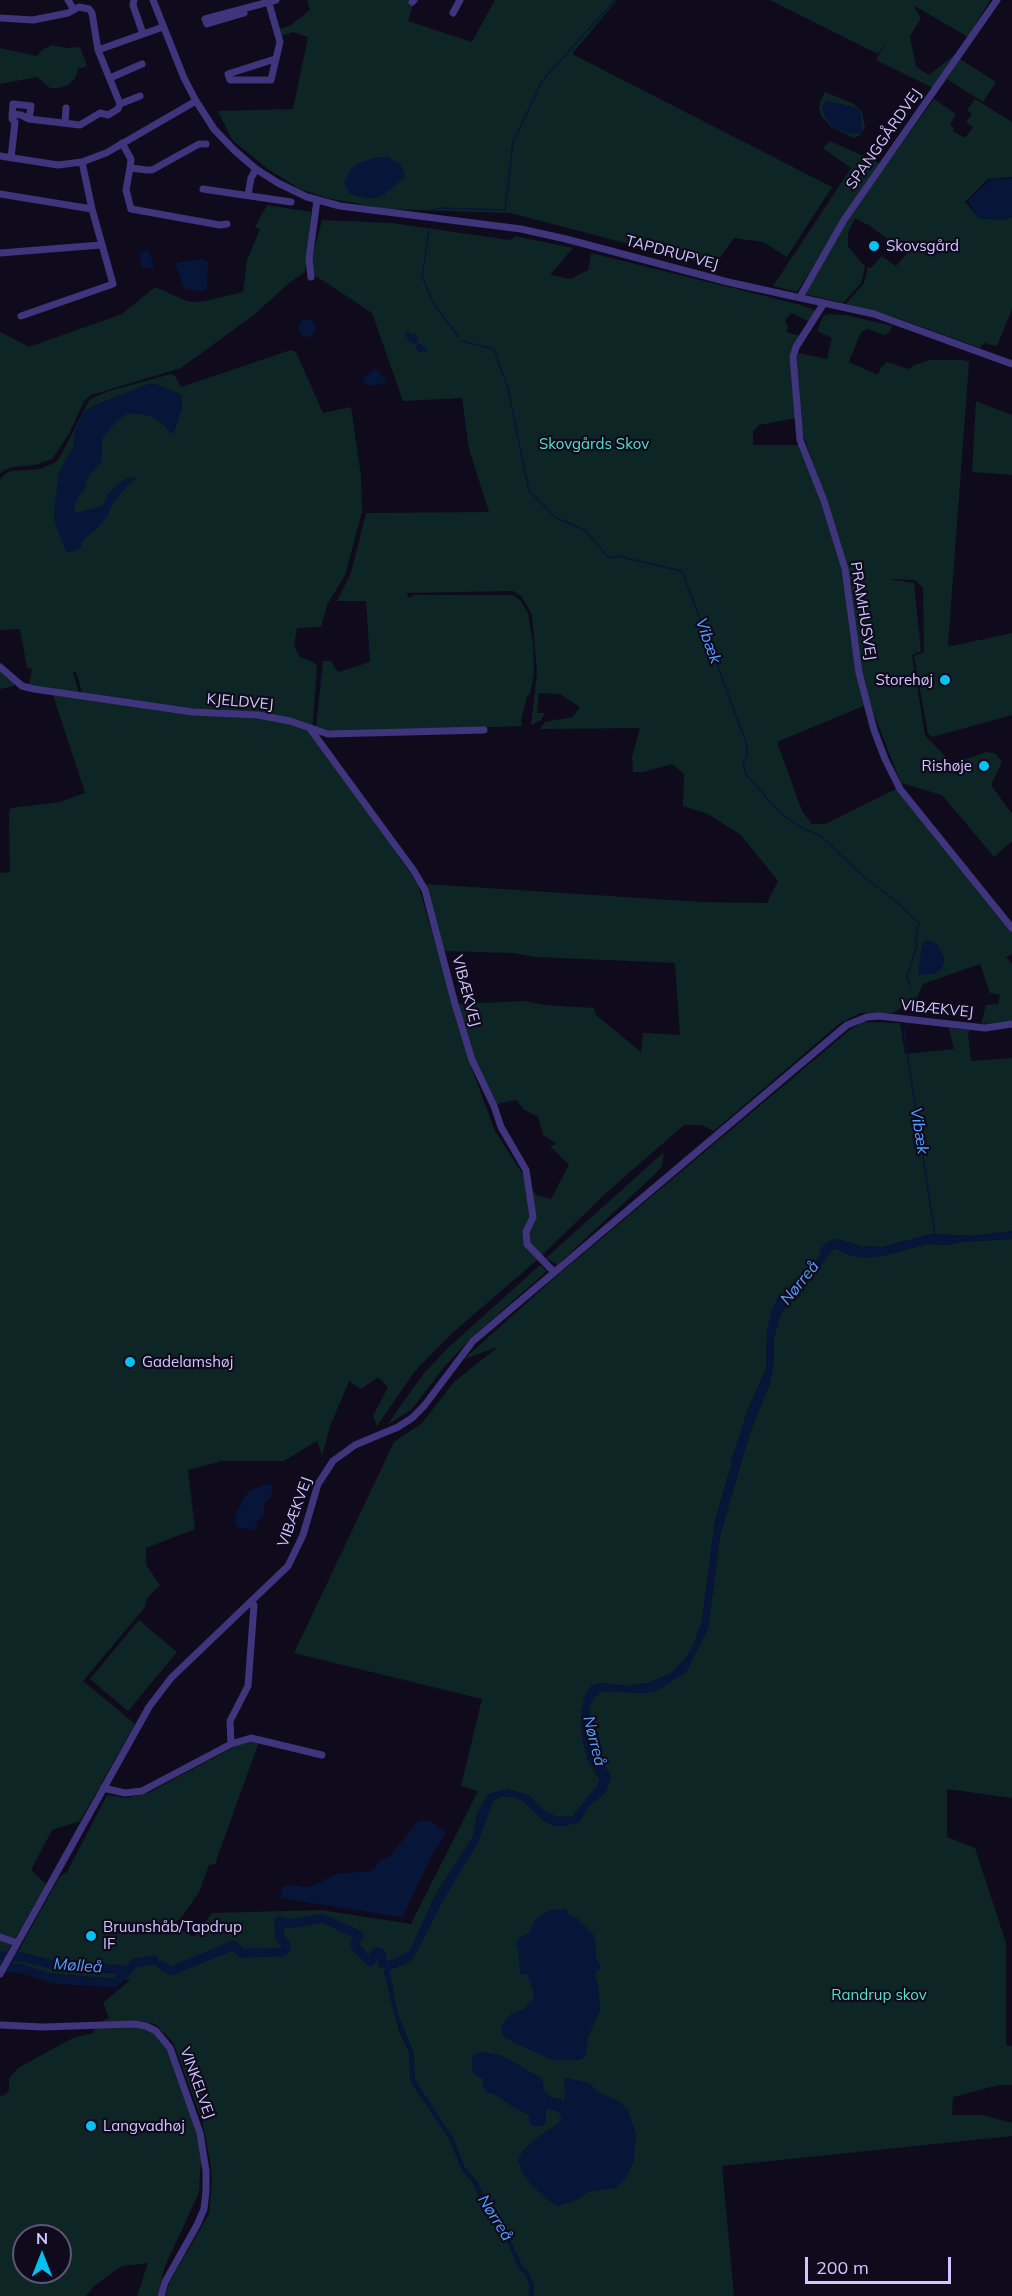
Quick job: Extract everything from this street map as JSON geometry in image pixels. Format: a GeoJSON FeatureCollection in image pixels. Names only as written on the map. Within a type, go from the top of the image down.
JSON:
{"type":"FeatureCollection","features":[{"type":"Feature","properties":{"kind":"street"},"geometry":{"type":"LineString","coordinates":[[68,0],[74,10]]}},
{"type":"Feature","properties":{"kind":"street"},"geometry":{"type":"LineString","coordinates":[[134,0],[133,5],[143,34]]}},
{"type":"Feature","properties":{"kind":"street","name":"TAPDRUPVEJ"},"geometry":{"type":"LineString","coordinates":[[153,0],[196,101],[214,129],[256,169],[278,183],[317,200],[381,212],[521,229],[566,239],[728,282],[897,321],[1012,364]]}},
{"type":"Feature","properties":{"kind":"street"},"geometry":{"type":"LineString","coordinates":[[453,13],[460,0]]}},
{"type":"Feature","properties":{"kind":"street","name":"SPANGGÅRDVEJ"},"geometry":{"type":"LineString","coordinates":[[800,297],[844,220],[997,0]]}},
{"type":"Feature","properties":{"kind":"street"},"geometry":{"type":"LineString","coordinates":[[243,10],[243,14],[207,24],[205,19],[271,1],[280,42],[271,80],[230,80],[228,74],[275,59]]}},
{"type":"Feature","properties":{"kind":"street"},"geometry":{"type":"LineString","coordinates":[[0,18],[33,20],[85,7],[92,13],[98,50],[120,104]]}},
{"type":"Feature","properties":{"kind":"street"},"geometry":{"type":"LineString","coordinates":[[98,50],[163,27]]}},
{"type":"Feature","properties":{"kind":"street"},"geometry":{"type":"LineString","coordinates":[[110,78],[142,64]]}},
{"type":"Feature","properties":{"kind":"street"},"geometry":{"type":"LineString","coordinates":[[12,114],[30,119],[80,125],[100,113],[108,115],[118,109],[120,104],[140,96]]}},
{"type":"Feature","properties":{"kind":"street"},"geometry":{"type":"LineString","coordinates":[[0,156],[58,165],[82,162],[95,158],[196,101]]}},
{"type":"Feature","properties":{"kind":"street"},"geometry":{"type":"LineString","coordinates":[[11,158],[15,122],[12,114],[13,104],[31,106],[30,119]]}},
{"type":"Feature","properties":{"kind":"street"},"geometry":{"type":"LineString","coordinates":[[65,123],[66,108]]}},
{"type":"Feature","properties":{"kind":"street"},"geometry":{"type":"LineString","coordinates":[[122,143],[130,159],[126,190],[131,209],[219,225],[227,224]]}},
{"type":"Feature","properties":{"kind":"street"},"geometry":{"type":"LineString","coordinates":[[130,168],[152,170],[199,144],[206,144]]}},
{"type":"Feature","properties":{"kind":"street"},"geometry":{"type":"LineString","coordinates":[[21,316],[113,284],[101,245],[82,162]]}},
{"type":"Feature","properties":{"kind":"street"},"geometry":{"type":"LineString","coordinates":[[248,195],[251,178],[256,169]]}},
{"type":"Feature","properties":{"kind":"street"},"geometry":{"type":"LineString","coordinates":[[203,189],[291,202]]}},
{"type":"Feature","properties":{"kind":"street"},"geometry":{"type":"LineString","coordinates":[[0,194],[92,209]]}},
{"type":"Feature","properties":{"kind":"street"},"geometry":{"type":"LineString","coordinates":[[311,277],[309,259],[317,200]]}},
{"type":"Feature","properties":{"kind":"street"},"geometry":{"type":"LineString","coordinates":[[0,253],[101,245]]}},
{"type":"Feature","properties":{"kind":"street","name":"PRAMHUSVEJ"},"geometry":{"type":"LineString","coordinates":[[824,303],[796,347],[793,357],[801,440],[824,501],[845,569],[859,674],[874,730],[900,789],[1012,928]]}},
{"type":"Feature","properties":{"kind":"street","name":"KJELDVEJ"},"geometry":{"type":"LineString","coordinates":[[0,667],[22,686],[34,689],[193,712],[258,715],[290,721],[311,730],[346,735],[484,730]]}},
{"type":"Feature","properties":{"kind":"street","name":"VIBÆKVEJ"},"geometry":{"type":"LineString","coordinates":[[311,730],[414,871],[425,890],[472,1060],[494,1106],[501,1127],[526,1170],[533,1217],[526,1232],[527,1244],[554,1272]]}},
{"type":"Feature","properties":{"kind":"street","name":"VIBÆKVEJ"},"geometry":{"type":"LineString","coordinates":[[1,1973],[149,1707],[171,1678],[288,1566],[300,1543],[318,1484],[333,1461],[355,1445],[398,1427],[412,1418],[424,1406],[473,1341],[856,1020],[879,1016],[985,1028],[1012,1024]]}},
{"type":"Feature","properties":{"kind":"street"},"geometry":{"type":"LineString","coordinates":[[231,1744],[230,1721],[248,1686],[255,1605],[251,1602]]}},
{"type":"Feature","properties":{"kind":"street"},"geometry":{"type":"LineString","coordinates":[[103,1788],[125,1793],[142,1791],[231,1744],[251,1738],[322,1755]]}},
{"type":"Feature","properties":{"kind":"street"},"geometry":{"type":"LineString","coordinates":[[0,1937],[17,1942]]}},
{"type":"Feature","properties":{"kind":"street","name":"VINKELVEJ"},"geometry":{"type":"LineString","coordinates":[[0,2025],[43,2027],[135,2024],[156,2031],[170,2048],[200,2133],[206,2171],[206,2191],[204,2208],[197,2225],[165,2282],[161,2296]]}},
{"type":"Feature","properties":{"kind":"green space"},"geometry":{"type":"Polygon","coordinates":[[[307,0],[407,0],[413,4],[408,21],[472,42],[495,0],[617,0],[572,54],[832,187],[787,257],[763,242],[734,238],[714,266],[510,213],[387,209],[327,198],[300,189],[268,169],[232,140],[218,111],[293,109],[308,37],[293,32],[282,36],[279,29],[291,25],[310,10],[307,0]]]}},
{"type":"Feature","properties":{"kind":"green space"},"geometry":{"type":"Polygon","coordinates":[[[770,0],[990,0],[968,37],[913,5],[921,18],[910,36],[916,67],[929,75],[958,52],[933,88],[876,60],[889,38],[878,54],[770,0]]]}},
{"type":"Feature","properties":{"kind":"green space"},"geometry":{"type":"Polygon","coordinates":[[[52,45],[67,48],[80,47],[87,66],[78,69],[75,78],[68,85],[50,88],[37,77],[0,84],[0,48],[37,56],[42,50],[52,45]]]}},
{"type":"Feature","properties":{"kind":"green space"},"geometry":{"type":"Polygon","coordinates":[[[960,59],[996,82],[983,102],[947,79],[960,59]]]}},
{"type":"Feature","properties":{"kind":"green space"},"geometry":{"type":"Polygon","coordinates":[[[825,92],[854,104],[862,112],[865,128],[859,136],[854,138],[831,127],[822,117],[819,109],[825,92]],[[836,104],[833,127],[855,134],[845,105],[836,104]]]}},
{"type":"Feature","properties":{"kind":"green space"},"geometry":{"type":"Polygon","coordinates":[[[934,99],[956,114],[950,125],[954,128],[953,131],[965,138],[973,127],[966,122],[972,114],[967,110],[975,99],[1012,122],[1012,177],[988,179],[965,202],[979,218],[1001,220],[1012,217],[1012,309],[997,346],[984,343],[980,348],[897,318],[846,304],[864,283],[868,267],[871,268],[882,256],[896,266],[907,254],[870,226],[855,218],[848,233],[848,246],[865,267],[861,283],[843,303],[805,294],[846,221],[934,99]]]}},
{"type":"Feature","properties":{"kind":"green space"},"geometry":{"type":"Polygon","coordinates":[[[830,141],[879,163],[797,292],[773,286],[851,168],[823,148],[830,141]]]}},
{"type":"Feature","properties":{"kind":"green space"},"geometry":{"type":"Polygon","coordinates":[[[267,205],[311,212],[305,272],[289,283],[255,314],[181,368],[91,395],[84,401],[69,434],[52,459],[34,465],[13,467],[0,474],[0,332],[29,347],[122,314],[155,287],[194,302],[243,292],[247,261],[260,229],[255,227],[267,205]]]}},
{"type":"Feature","properties":{"kind":"green space","name":"Skovgårds Skov"},"geometry":{"type":"Polygon","coordinates":[[[322,220],[392,223],[510,240],[515,236],[573,248],[550,275],[571,279],[588,270],[591,253],[801,305],[817,311],[809,322],[792,313],[785,320],[788,328],[786,332],[800,336],[793,349],[796,418],[759,425],[753,431],[753,445],[800,445],[840,564],[848,602],[856,671],[864,706],[777,742],[802,811],[812,824],[825,824],[896,789],[902,793],[1012,931],[1012,954],[1006,957],[1012,964],[1012,1021],[981,1024],[986,1005],[998,1004],[1000,995],[990,993],[980,964],[923,984],[917,997],[893,1013],[860,1013],[839,1024],[714,1131],[702,1125],[684,1125],[607,1192],[536,1261],[450,1335],[415,1371],[377,1426],[373,1416],[388,1387],[378,1377],[361,1389],[349,1381],[331,1424],[322,1455],[317,1441],[284,1461],[222,1461],[188,1470],[195,1529],[146,1548],[146,1565],[160,1585],[147,1598],[145,1607],[83,1681],[135,1724],[80,1821],[52,1830],[31,1870],[46,1884],[0,1965],[0,873],[10,872],[9,811],[11,808],[60,802],[85,793],[53,695],[84,699],[76,672],[73,672],[79,693],[29,685],[32,669],[27,668],[20,629],[0,630],[0,480],[11,471],[40,469],[56,462],[90,399],[109,391],[171,374],[175,376],[181,387],[291,350],[296,352],[323,413],[351,407],[361,476],[362,512],[345,575],[327,605],[321,627],[297,628],[294,646],[300,657],[317,666],[312,734],[418,884],[470,1064],[495,1131],[536,1195],[551,1199],[569,1165],[550,1146],[557,1144],[543,1135],[538,1117],[523,1109],[517,1100],[496,1104],[473,1059],[456,1004],[525,1001],[544,1005],[594,1008],[596,1015],[641,1052],[643,1033],[680,1035],[675,963],[443,951],[426,884],[701,902],[767,903],[778,881],[741,835],[708,814],[683,806],[684,774],[672,764],[643,772],[633,772],[632,757],[640,728],[540,729],[545,722],[573,717],[580,707],[560,694],[539,693],[537,713],[545,713],[541,720],[531,725],[537,672],[532,615],[522,597],[513,591],[407,593],[408,598],[415,595],[513,595],[521,601],[528,613],[533,643],[534,673],[521,721],[522,726],[337,732],[316,727],[323,661],[331,661],[338,672],[370,662],[366,601],[337,601],[351,573],[366,513],[489,512],[469,449],[462,398],[403,401],[372,313],[313,274],[311,261],[322,220]]]}},
{"type":"Feature","properties":{"kind":"green space"},"geometry":{"type":"Polygon","coordinates":[[[846,315],[892,326],[889,333],[885,335],[867,329],[861,332],[849,362],[878,375],[882,366],[887,362],[909,369],[930,360],[969,362],[948,645],[1012,633],[1012,715],[932,737],[928,734],[914,656],[924,652],[923,588],[915,580],[888,579],[914,583],[921,651],[912,655],[925,735],[952,764],[986,752],[995,753],[1002,762],[991,785],[1012,814],[1012,841],[994,857],[942,795],[901,783],[870,704],[861,673],[851,585],[838,537],[801,428],[796,362],[798,353],[827,359],[832,338],[817,331],[823,316],[846,315]]]}},
{"type":"Feature","properties":{"kind":"green space"},"geometry":{"type":"Polygon","coordinates":[[[976,401],[1012,415],[1012,475],[972,472],[976,401]]]}},
{"type":"Feature","properties":{"kind":"green space"},"geometry":{"type":"Polygon","coordinates":[[[0,670],[14,683],[14,686],[0,689],[0,670]]]}},
{"type":"Feature","properties":{"kind":"green space"},"geometry":{"type":"Polygon","coordinates":[[[863,1022],[900,1023],[905,1054],[954,1049],[949,1028],[970,1030],[968,1034],[971,1061],[1012,1058],[1012,1231],[973,1236],[931,1234],[883,1247],[861,1246],[837,1239],[815,1262],[811,1263],[795,1284],[777,1299],[767,1333],[766,1369],[747,1412],[715,1521],[702,1621],[693,1646],[684,1660],[670,1674],[649,1683],[626,1686],[602,1683],[585,1695],[587,1759],[600,1780],[598,1785],[573,1816],[557,1817],[543,1810],[528,1795],[507,1789],[477,1813],[474,1835],[436,1894],[410,1951],[384,1972],[399,2031],[409,2052],[411,2082],[450,2140],[462,2170],[473,2183],[486,2213],[500,2225],[519,2268],[526,2275],[530,2287],[529,2296],[165,2296],[170,2281],[209,2214],[212,2182],[203,2124],[173,2042],[155,2024],[142,2021],[100,2022],[109,2018],[103,2003],[130,1980],[8,1970],[60,1876],[67,1872],[107,1795],[127,1798],[150,1792],[247,1742],[259,1742],[215,1864],[209,1865],[199,1892],[181,1918],[173,1924],[193,1937],[212,1913],[321,1910],[411,1924],[478,1791],[461,1786],[482,1699],[294,1653],[394,1442],[422,1423],[454,1382],[498,1347],[464,1359],[552,1280],[851,1029],[863,1022]]]}},
{"type":"Feature","properties":{"kind":"green space"},"geometry":{"type":"Polygon","coordinates":[[[664,1152],[662,1166],[655,1174],[557,1265],[546,1258],[664,1152]]]}},
{"type":"Feature","properties":{"kind":"green space","name":"Randrup skov"},"geometry":{"type":"Polygon","coordinates":[[[1012,1239],[1012,1798],[947,1789],[947,1837],[975,1848],[1006,1943],[1006,2045],[1012,2046],[1012,2085],[999,2085],[953,2097],[952,2115],[983,2115],[1012,2123],[1012,2136],[722,2166],[734,2296],[533,2296],[534,2286],[529,2273],[522,2266],[502,2223],[490,2211],[477,2181],[465,2168],[453,2138],[415,2080],[413,2051],[398,2015],[389,1970],[407,1963],[414,1957],[493,1801],[501,1796],[515,1797],[553,1826],[579,1822],[589,1806],[606,1792],[611,1776],[600,1759],[591,1729],[589,1708],[593,1698],[603,1691],[645,1693],[686,1671],[708,1629],[720,1535],[750,1432],[770,1383],[774,1337],[782,1311],[834,1248],[849,1255],[881,1256],[927,1244],[947,1245],[1012,1239]]]}},
{"type":"Feature","properties":{"kind":"green space"},"geometry":{"type":"Polygon","coordinates":[[[540,1265],[547,1271],[473,1336],[445,1366],[411,1410],[387,1425],[424,1373],[449,1347],[540,1265]]]}},
{"type":"Feature","properties":{"kind":"green space"},"geometry":{"type":"Polygon","coordinates":[[[139,1620],[177,1652],[128,1711],[90,1679],[139,1620]]]}},
{"type":"Feature","properties":{"kind":"green space"},"geometry":{"type":"Polygon","coordinates":[[[133,2027],[149,2030],[164,2042],[172,2057],[202,2143],[199,2193],[165,2266],[157,2296],[137,2296],[148,2263],[122,2266],[94,2286],[86,2296],[0,2296],[0,2096],[5,2095],[9,2090],[9,2078],[18,2068],[73,2038],[93,2033],[95,2029],[133,2027]]]}},
{"type":"Feature","properties":{"kind":"water"},"geometry":{"type":"Polygon","coordinates":[[[827,101],[857,108],[861,113],[862,132],[847,133],[833,127],[825,118],[822,106],[827,101]]]}},
{"type":"Feature","properties":{"kind":"water"},"geometry":{"type":"Polygon","coordinates":[[[378,157],[388,157],[399,163],[405,172],[404,178],[382,196],[371,199],[350,194],[344,182],[350,170],[359,163],[378,157]]]}},
{"type":"Feature","properties":{"kind":"water"},"geometry":{"type":"Polygon","coordinates":[[[1012,178],[1012,217],[1001,220],[978,218],[968,201],[991,179],[1012,178]]]}},
{"type":"Feature","properties":{"kind":"water"},"geometry":{"type":"Polygon","coordinates":[[[149,251],[154,267],[149,269],[142,267],[139,252],[149,251]]]}},
{"type":"Feature","properties":{"kind":"water"},"geometry":{"type":"Polygon","coordinates":[[[200,259],[208,262],[207,288],[201,292],[184,288],[175,263],[200,259]]]}},
{"type":"Feature","properties":{"kind":"water"},"geometry":{"type":"Polygon","coordinates":[[[307,319],[313,322],[316,328],[313,334],[307,337],[301,334],[298,328],[301,322],[307,319]]]}},
{"type":"Feature","properties":{"kind":"water"},"geometry":{"type":"Polygon","coordinates":[[[408,330],[410,334],[417,335],[417,342],[428,351],[419,352],[416,349],[417,344],[410,343],[405,334],[408,330]]]}},
{"type":"Feature","properties":{"kind":"water"},"geometry":{"type":"Polygon","coordinates":[[[374,368],[386,380],[385,384],[371,386],[364,383],[364,378],[374,368]]]}},
{"type":"Feature","properties":{"kind":"water"},"geometry":{"type":"Polygon","coordinates":[[[148,384],[156,384],[182,395],[182,407],[174,433],[171,433],[158,420],[133,413],[125,415],[115,423],[102,439],[102,462],[87,478],[84,491],[79,495],[74,507],[76,512],[103,506],[107,495],[117,485],[127,478],[136,477],[114,501],[108,515],[98,528],[82,541],[81,548],[68,553],[55,523],[54,512],[59,472],[73,448],[75,431],[84,412],[95,405],[148,384]]]}},
{"type":"Feature","properties":{"kind":"water"},"geometry":{"type":"Polygon","coordinates":[[[927,940],[937,944],[945,959],[942,968],[934,974],[918,975],[922,944],[927,940]]]}},
{"type":"Feature","properties":{"kind":"water","name":"Nørreå"},"geometry":{"type":"Polygon","coordinates":[[[1012,1231],[1012,1239],[947,1245],[927,1244],[864,1258],[849,1255],[834,1248],[782,1311],[774,1337],[770,1383],[750,1432],[720,1535],[708,1629],[686,1672],[657,1691],[645,1693],[603,1691],[593,1698],[589,1708],[591,1729],[600,1759],[611,1776],[606,1792],[589,1806],[579,1822],[566,1826],[553,1826],[515,1797],[501,1796],[493,1801],[478,1843],[442,1902],[414,1957],[407,1963],[389,1970],[398,2015],[413,2051],[415,2080],[453,2138],[465,2168],[477,2181],[490,2211],[502,2223],[522,2265],[529,2273],[534,2286],[533,2296],[529,2296],[530,2287],[526,2275],[519,2268],[500,2225],[486,2213],[473,2183],[462,2170],[450,2140],[411,2082],[409,2052],[395,2016],[384,1972],[386,1963],[410,1951],[436,1894],[474,1835],[477,1813],[488,1794],[507,1789],[528,1795],[543,1810],[557,1817],[566,1817],[573,1816],[598,1785],[600,1780],[587,1759],[581,1734],[582,1707],[585,1695],[591,1686],[602,1683],[626,1686],[649,1683],[670,1674],[684,1660],[693,1646],[702,1621],[715,1521],[747,1412],[766,1369],[767,1333],[771,1312],[777,1299],[795,1284],[811,1263],[815,1262],[823,1246],[829,1241],[837,1239],[861,1246],[883,1247],[931,1234],[973,1236],[1012,1231]]]}},
{"type":"Feature","properties":{"kind":"water"},"geometry":{"type":"Polygon","coordinates":[[[269,1484],[273,1485],[271,1497],[264,1503],[264,1514],[258,1520],[255,1528],[248,1530],[236,1526],[235,1516],[246,1495],[250,1490],[269,1484]]]}},
{"type":"Feature","properties":{"kind":"water"},"geometry":{"type":"Polygon","coordinates":[[[430,1821],[446,1833],[432,1855],[403,1916],[280,1898],[283,1886],[310,1887],[337,1874],[371,1871],[381,1860],[390,1856],[417,1822],[430,1821]]]}},
{"type":"Feature","properties":{"kind":"water"},"geometry":{"type":"Polygon","coordinates":[[[566,1909],[570,1916],[576,1917],[593,1934],[596,1943],[596,1957],[602,1970],[598,1969],[595,1975],[599,1990],[600,2010],[588,2037],[586,2057],[579,2060],[552,2060],[505,2038],[501,2031],[503,2023],[510,2015],[522,2010],[533,2000],[527,1974],[520,1974],[516,1944],[520,1938],[530,1932],[534,1921],[541,1915],[550,1910],[566,1909]]]}},
{"type":"Feature","properties":{"kind":"water"},"geometry":{"type":"Polygon","coordinates":[[[482,2052],[501,2055],[543,2079],[544,2091],[551,2097],[565,2100],[564,2078],[567,2078],[589,2083],[600,2093],[618,2101],[628,2110],[636,2134],[634,2161],[627,2176],[616,2188],[588,2192],[575,2201],[557,2206],[532,2186],[522,2172],[518,2160],[523,2150],[558,2124],[562,2117],[557,2111],[548,2109],[543,2126],[534,2126],[530,2124],[529,2115],[494,2094],[488,2093],[483,2087],[483,2079],[472,2071],[472,2056],[482,2052]]]}},
{"type":"Feature","properties":{"kind":"waterway"},"geometry":{"type":"LineString","coordinates":[[433,211],[437,208],[505,210],[513,142],[542,81],[615,0]]}},
{"type":"Feature","properties":{"kind":"waterway"},"geometry":{"type":"LineString","coordinates":[[429,230],[422,277],[435,306],[459,337]]}},
{"type":"Feature","properties":{"kind":"waterway","name":"Vibæk"},"geometry":{"type":"LineString","coordinates":[[462,341],[494,349],[508,389],[529,491],[555,517],[586,531],[609,558],[617,556],[682,571],[747,745],[747,755],[743,764],[746,774],[778,811],[798,826],[822,837],[864,877],[895,900],[919,923],[915,938],[917,945],[907,977],[910,986]]}},
{"type":"Feature","properties":{"kind":"waterway","name":"Vibæk"},"geometry":{"type":"LineString","coordinates":[[911,1014],[916,1001],[915,996]]}},
{"type":"Feature","properties":{"kind":"waterway","name":"Vibæk"},"geometry":{"type":"LineString","coordinates":[[909,1023],[904,1032],[935,1235]]}},
{"type":"Feature","properties":{"kind":"waterway","name":"Mølleå"},"geometry":{"type":"LineString","coordinates":[[161,1965],[171,1971],[234,1945],[241,1953],[281,1952],[286,1949],[285,1943],[280,1938],[279,1921],[291,1924],[322,1918],[359,1935],[355,1943],[356,1947],[370,1962],[376,1952],[379,1952],[382,1954],[382,1963],[389,1966]]}},
{"type":"Feature","properties":{"kind":"waterway","name":"Mølleå"},"geometry":{"type":"LineString","coordinates":[[0,1956],[22,1957],[58,1966],[127,1970]]}},
{"type":"Feature","properties":{"kind":"waterway"},"geometry":{"type":"LineString","coordinates":[[0,1968],[19,1968],[54,1979],[115,1983],[135,1963],[154,1960]]}},
{"type":"Feature","properties":{"kind":"place","name":"Skovsgård"},"geometry":{"type":"Point","coordinates":[874,246]}},
{"type":"Feature","properties":{"kind":"place","name":"Storehøj"},"geometry":{"type":"Point","coordinates":[945,680]}},
{"type":"Feature","properties":{"kind":"place","name":"Rishøje"},"geometry":{"type":"Point","coordinates":[984,766]}},
{"type":"Feature","properties":{"kind":"place","name":"Gadelamshøj"},"geometry":{"type":"Point","coordinates":[130,1362]}},
{"type":"Feature","properties":{"kind":"place","name":"Bruunshåb/Tapdrup IF"},"geometry":{"type":"Point","coordinates":[91,1936]}},
{"type":"Feature","properties":{"kind":"place","name":"Langvadhøj"},"geometry":{"type":"Point","coordinates":[91,2126]}}]}
